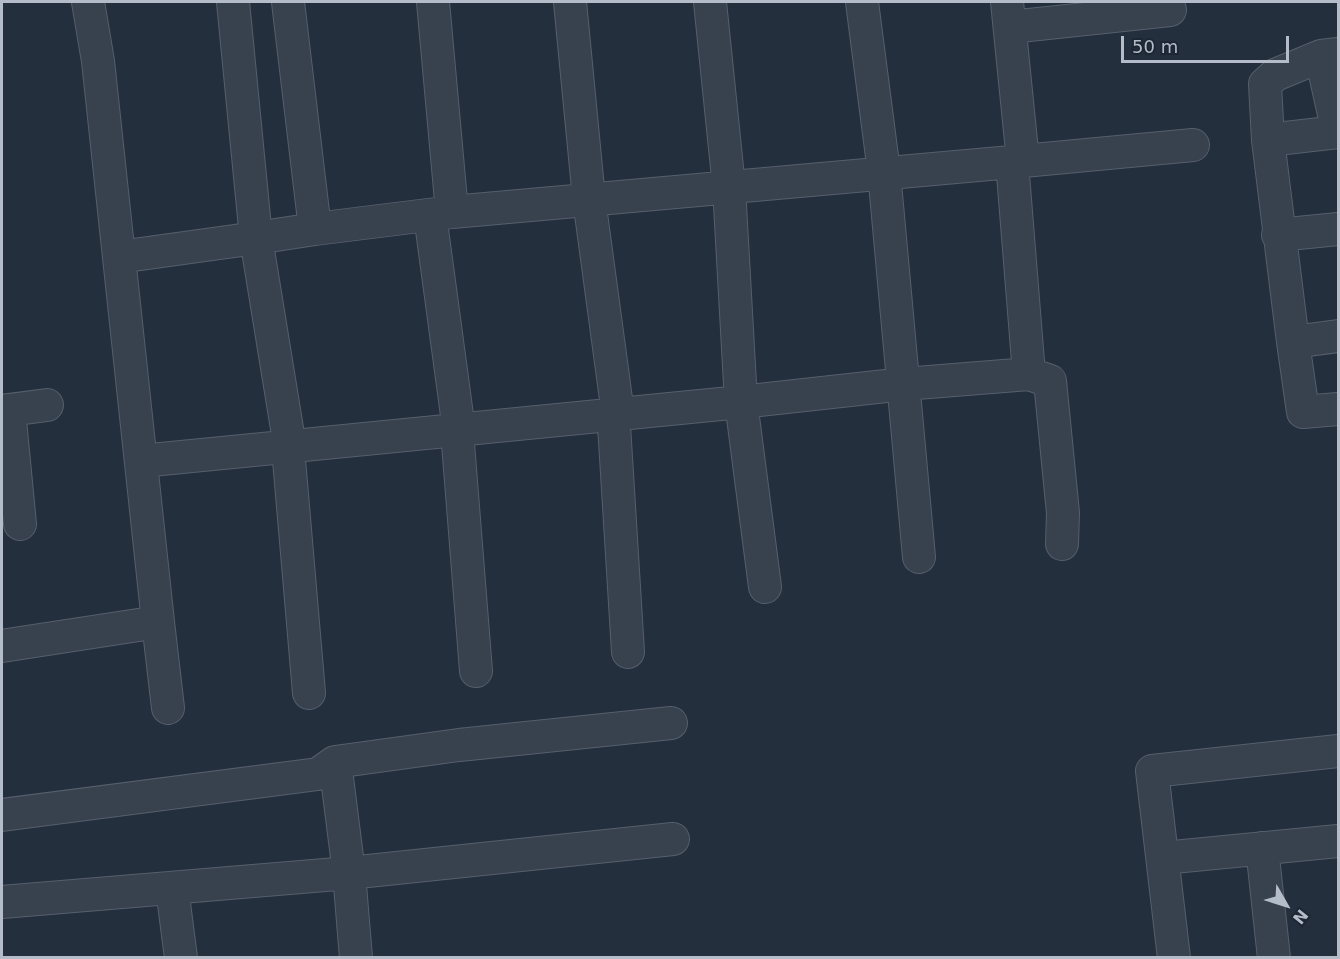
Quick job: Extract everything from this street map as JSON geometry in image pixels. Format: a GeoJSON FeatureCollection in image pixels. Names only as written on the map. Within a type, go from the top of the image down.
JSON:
{"type":"FeatureCollection","features":[{"type":"Feature","properties":{"kind":"street"},"geometry":{"type":"LineString","coordinates":[[88,2],[98,61],[168,708]]}},
{"type":"Feature","properties":{"kind":"street"},"geometry":{"type":"LineString","coordinates":[[233,2],[256,238],[290,447],[288,448],[309,693]]}},
{"type":"Feature","properties":{"kind":"street"},"geometry":{"type":"LineString","coordinates":[[288,2],[315,229]]}},
{"type":"Feature","properties":{"kind":"street"},"geometry":{"type":"LineString","coordinates":[[433,2],[441,214],[476,670]]}},
{"type":"Feature","properties":{"kind":"street"},"geometry":{"type":"LineString","coordinates":[[570,2],[589,199],[618,414],[614,425],[628,652]]}},
{"type":"Feature","properties":{"kind":"street"},"geometry":{"type":"LineString","coordinates":[[711,2],[729,187],[741,402],[765,587]]}},
{"type":"Feature","properties":{"kind":"street"},"geometry":{"type":"LineString","coordinates":[[862,2],[884,172],[919,557]]}},
{"type":"Feature","properties":{"kind":"street"},"geometry":{"type":"LineString","coordinates":[[1029,374],[1009,14],[1170,10]]}},
{"type":"Feature","properties":{"kind":"street"},"geometry":{"type":"LineString","coordinates":[[1268,140],[1338,132],[1330,55],[1275,75],[1266,84],[1268,140],[1278,235],[1303,412],[1338,408]]}},
{"type":"Feature","properties":{"kind":"street"},"geometry":{"type":"LineString","coordinates":[[119,257],[315,229],[441,214],[1193,145]]}},
{"type":"Feature","properties":{"kind":"street"},"geometry":{"type":"LineString","coordinates":[[1278,235],[1338,229]]}},
{"type":"Feature","properties":{"kind":"street"},"geometry":{"type":"LineString","coordinates":[[1293,342],[1338,336]]}},
{"type":"Feature","properties":{"kind":"street"},"geometry":{"type":"LineString","coordinates":[[141,461],[904,384],[1029,374],[1050,381],[1063,513],[1062,544]]}},
{"type":"Feature","properties":{"kind":"street"},"geometry":{"type":"LineString","coordinates":[[20,524],[5,410],[47,405]]}},
{"type":"Feature","properties":{"kind":"street"},"geometry":{"type":"LineString","coordinates":[[2,646],[158,622]]}},
{"type":"Feature","properties":{"kind":"street"},"geometry":{"type":"LineString","coordinates":[[2,815],[318,774],[335,762],[459,745],[671,723]]}},
{"type":"Feature","properties":{"kind":"street"},"geometry":{"type":"LineString","coordinates":[[1174,957],[1152,771],[1338,751]]}},
{"type":"Feature","properties":{"kind":"street"},"geometry":{"type":"LineString","coordinates":[[335,762],[349,873],[356,957]]}},
{"type":"Feature","properties":{"kind":"street"},"geometry":{"type":"LineString","coordinates":[[2,902],[349,873],[673,839]]}},
{"type":"Feature","properties":{"kind":"street"},"geometry":{"type":"LineString","coordinates":[[1162,858],[1338,841]]}},
{"type":"Feature","properties":{"kind":"street"},"geometry":{"type":"LineString","coordinates":[[1262,848],[1274,957]]}},
{"type":"Feature","properties":{"kind":"street"},"geometry":{"type":"LineString","coordinates":[[172,888],[181,957]]}}]}
